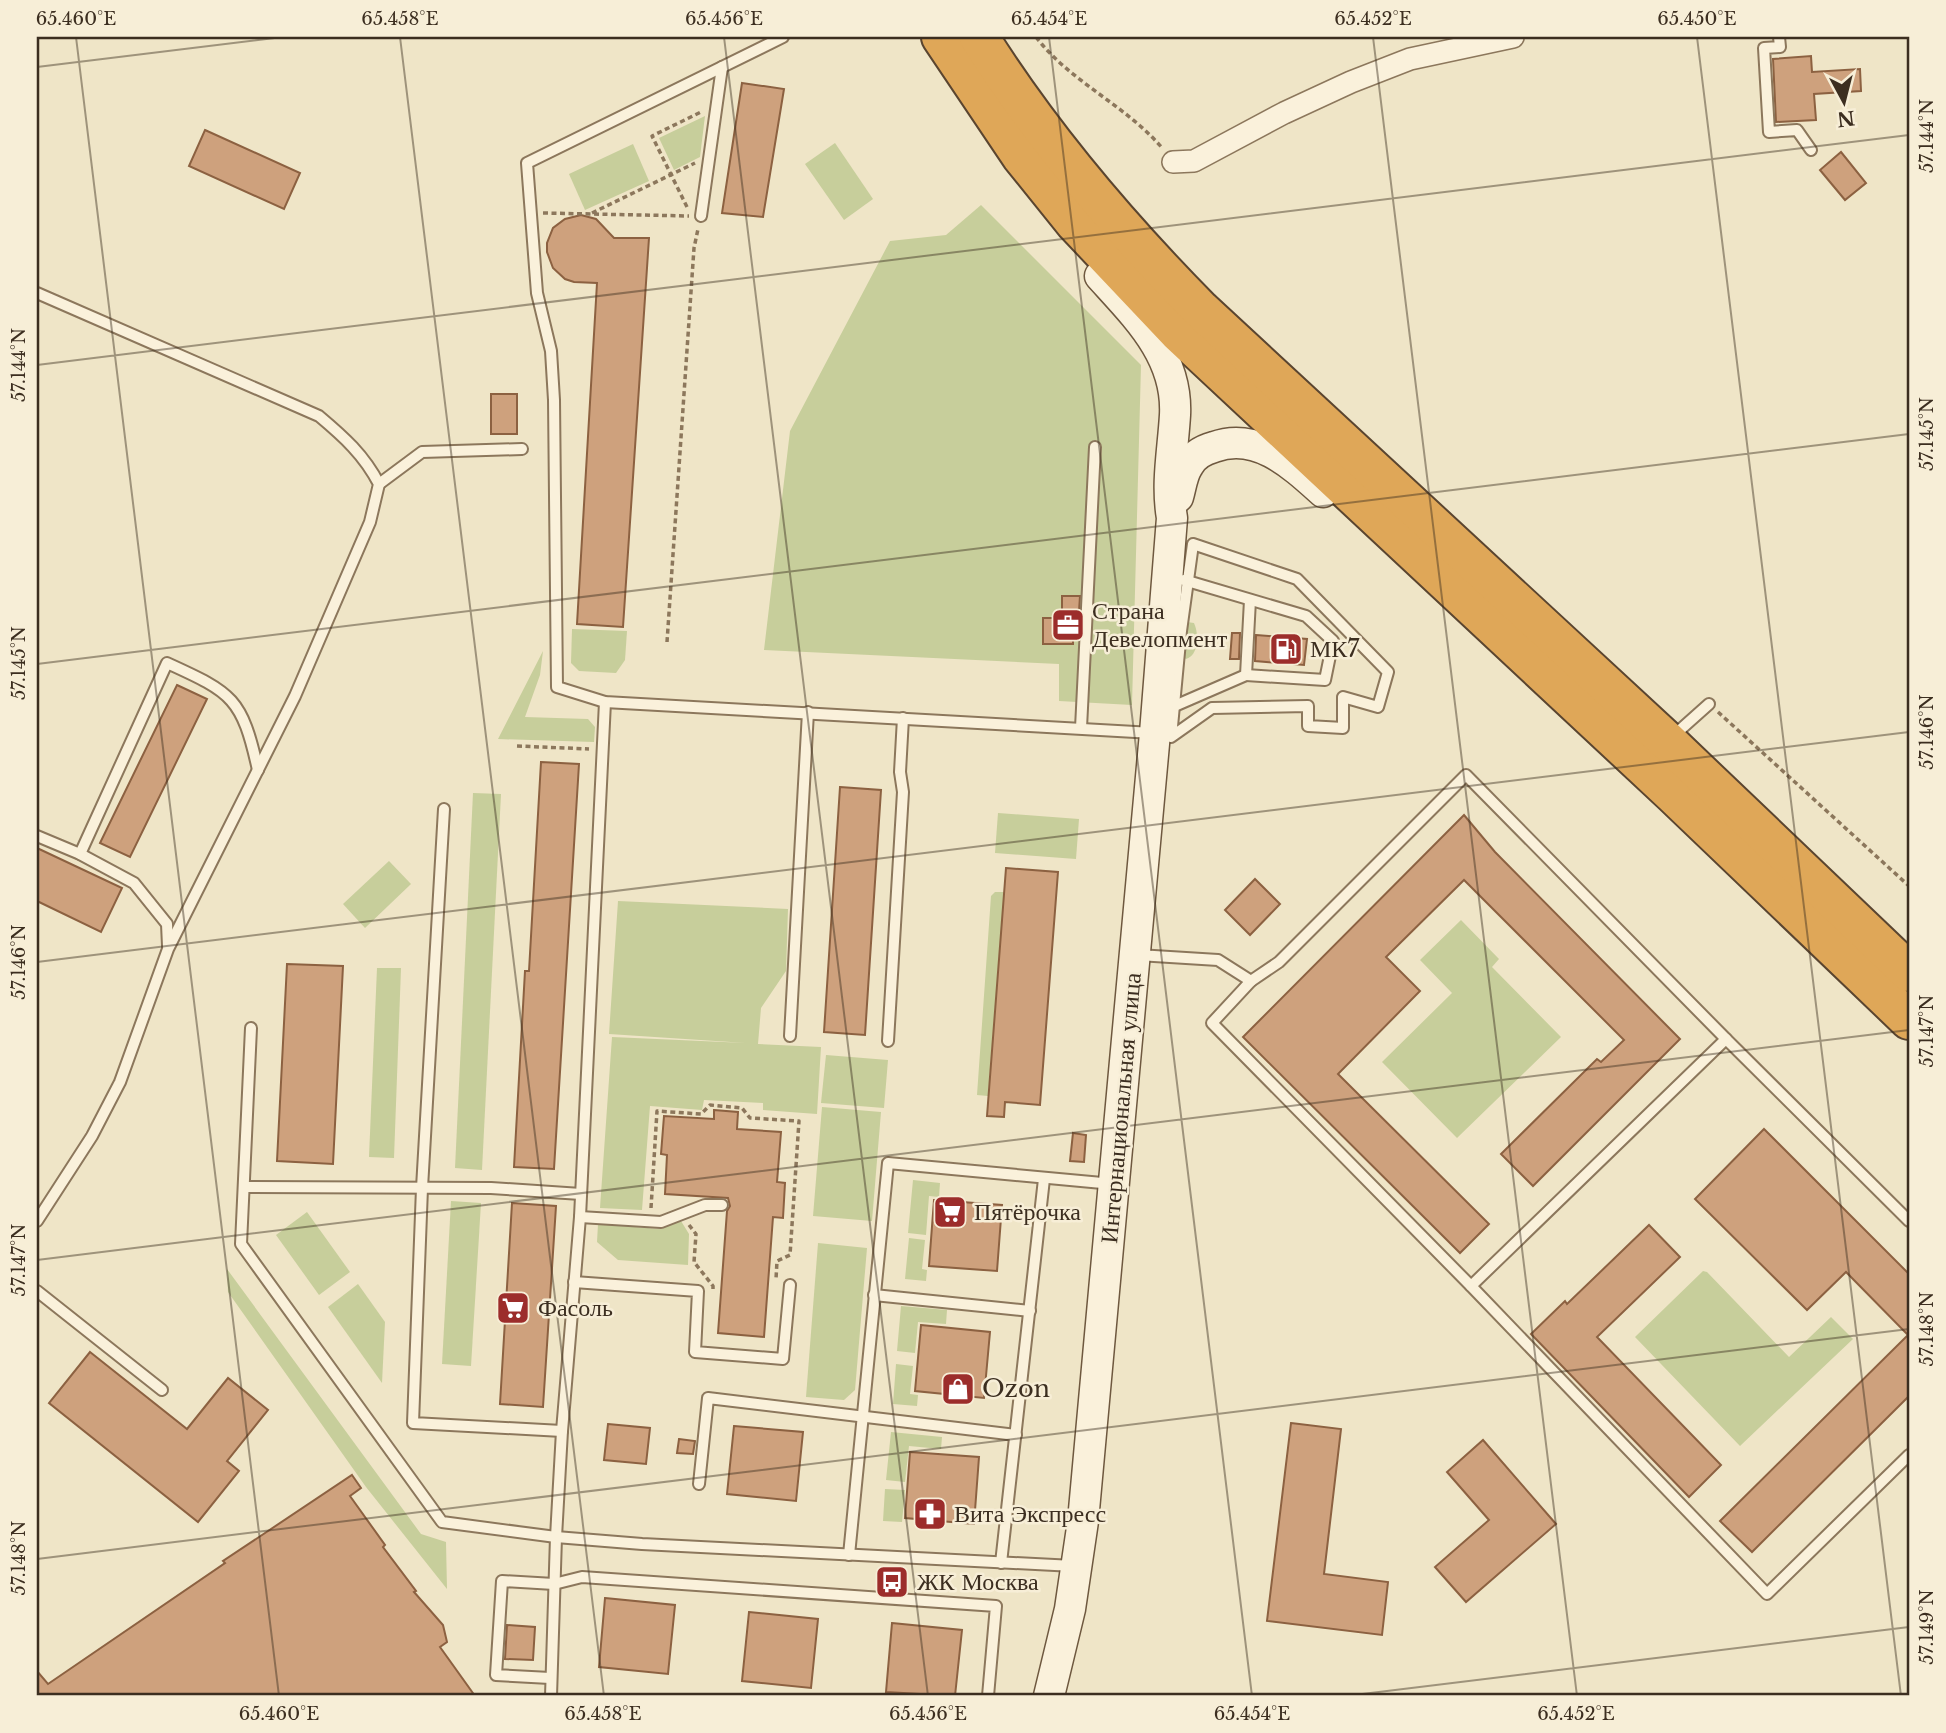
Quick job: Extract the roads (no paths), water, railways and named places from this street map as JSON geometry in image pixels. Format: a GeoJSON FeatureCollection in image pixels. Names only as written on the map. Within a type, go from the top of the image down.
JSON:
{"type":"FeatureCollection","features":[{"type":"Feature","properties":{"kind":"highway"},"geometry":{"type":"LineString","coordinates":[[941,37],[1021,156],[1075,223],[1186,340],[1683,804],[1909,1020]]}},
{"type":"Feature","properties":{"kind":"highway"},"geometry":{"type":"LineString","coordinates":[[979,37],[1047,135],[1100,203],[1147,256],[1667,741],[1909,972]]}},
{"type":"Feature","properties":{"kind":"street"},"geometry":{"type":"LineString","coordinates":[[996,37],[1145,242],[1202,310]]}},
{"type":"Feature","properties":{"kind":"street"},"geometry":{"type":"LineString","coordinates":[[1173,162],[1194,161],[1339,87],[1410,59],[1513,37]]}},
{"type":"Feature","properties":{"kind":"street"},"geometry":{"type":"LineString","coordinates":[[963,72],[1000,150],[1016,175],[1073,246],[1142,322],[1164,357],[1175,391],[1169,485],[1172,518]]}},
{"type":"Feature","properties":{"kind":"street"},"geometry":{"type":"LineString","coordinates":[[1172,518],[1187,466],[1197,455],[1225,443],[1242,442],[1259,446],[1295,467],[1426,583],[1467,603]]}},
{"type":"Feature","properties":{"kind":"street","name":"Интернациональная улица"},"geometry":{"type":"LineString","coordinates":[[1049,1696],[1070,1609],[1083,1521],[1135,954],[1178,577],[1172,518]]}},
{"type":"Feature","properties":{"kind":"lane"},"geometry":{"type":"LineString","coordinates":[[783,37],[527,163],[537,293],[551,351],[554,400],[557,687],[605,702],[1081,728],[1162,718],[1246,675],[1325,680],[1333,641],[1306,616],[1178,577],[1193,544],[1297,579],[1388,672],[1378,707],[1343,697],[1343,727],[1308,726],[1308,706],[1212,708],[1171,737],[1162,718]]}},
{"type":"Feature","properties":{"kind":"lane"},"geometry":{"type":"LineString","coordinates":[[1779,37],[1780,47],[1764,48],[1769,132],[1797,130],[1811,150]]}},
{"type":"Feature","properties":{"kind":"lane"},"geometry":{"type":"LineString","coordinates":[[701,216],[722,67]]}},
{"type":"Feature","properties":{"kind":"lane"},"geometry":{"type":"LineString","coordinates":[[37,293],[319,416],[348,440],[369,464],[379,484],[370,522],[295,696],[168,949],[120,1082],[92,1136],[37,1221]]}},
{"type":"Feature","properties":{"kind":"lane"},"geometry":{"type":"LineString","coordinates":[[1081,728],[1095,447]]}},
{"type":"Feature","properties":{"kind":"lane"},"geometry":{"type":"LineString","coordinates":[[379,484],[422,452],[522,449]]}},
{"type":"Feature","properties":{"kind":"lane"},"geometry":{"type":"LineString","coordinates":[[1246,675],[1250,600]]}},
{"type":"Feature","properties":{"kind":"lane"},"geometry":{"type":"LineString","coordinates":[[80,854],[167,663],[212,684],[235,703],[249,729],[258,770]]}},
{"type":"Feature","properties":{"kind":"lane"},"geometry":{"type":"LineString","coordinates":[[551,1696],[556,1537],[580,1217],[605,702]]}},
{"type":"Feature","properties":{"kind":"lane"},"geometry":{"type":"LineString","coordinates":[[1667,741],[1709,704]]}},
{"type":"Feature","properties":{"kind":"lane"},"geometry":{"type":"LineString","coordinates":[[790,1037],[808,712]]}},
{"type":"Feature","properties":{"kind":"lane"},"geometry":{"type":"LineString","coordinates":[[888,1041],[903,792],[900,772],[903,718]]}},
{"type":"Feature","properties":{"kind":"lane"},"geometry":{"type":"LineString","coordinates":[[1909,1221],[1466,775],[1279,962],[1251,981],[1212,1023],[1471,1286],[1767,1594],[1909,1455]]}},
{"type":"Feature","properties":{"kind":"lane"},"geometry":{"type":"LineString","coordinates":[[444,809],[422,1188],[413,1423],[562,1432]]}},
{"type":"Feature","properties":{"kind":"lane"},"geometry":{"type":"LineString","coordinates":[[37,835],[134,883],[167,925],[168,949]]}},
{"type":"Feature","properties":{"kind":"lane"},"geometry":{"type":"LineString","coordinates":[[1135,954],[1218,960],[1251,981]]}},
{"type":"Feature","properties":{"kind":"lane"},"geometry":{"type":"LineString","coordinates":[[251,1028],[241,1244],[442,1522],[556,1537],[849,1556],[1077,1566]]}},
{"type":"Feature","properties":{"kind":"lane"},"geometry":{"type":"LineString","coordinates":[[1471,1286],[1726,1039]]}},
{"type":"Feature","properties":{"kind":"lane"},"geometry":{"type":"LineString","coordinates":[[849,1556],[888,1163],[1114,1184]]}},
{"type":"Feature","properties":{"kind":"lane"},"geometry":{"type":"LineString","coordinates":[[1001,1563],[1044,1179]]}},
{"type":"Feature","properties":{"kind":"lane"},"geometry":{"type":"LineString","coordinates":[[244,1187],[491,1188],[581,1194]]}},
{"type":"Feature","properties":{"kind":"lane"},"geometry":{"type":"LineString","coordinates":[[580,1217],[661,1222],[705,1205],[722,1205]]}},
{"type":"Feature","properties":{"kind":"lane"},"geometry":{"type":"LineString","coordinates":[[574,1282],[698,1291],[695,1353],[783,1359],[790,1285]]}},
{"type":"Feature","properties":{"kind":"lane"},"geometry":{"type":"LineString","coordinates":[[37,1291],[162,1390]]}},
{"type":"Feature","properties":{"kind":"lane"},"geometry":{"type":"LineString","coordinates":[[874,1295],[1030,1311]]}},
{"type":"Feature","properties":{"kind":"lane"},"geometry":{"type":"LineString","coordinates":[[699,1484],[708,1398],[862,1415],[886,1421],[1016,1434]]}},
{"type":"Feature","properties":{"kind":"lane"},"geometry":{"type":"LineString","coordinates":[[550,1678],[496,1675],[502,1581],[554,1584],[582,1577],[996,1606],[988,1696]]}},
{"type":"Feature","properties":{"kind":"place","name":"Страна Девелопмент"},"geometry":{"type":"Point","coordinates":[1068,625]}},
{"type":"Feature","properties":{"kind":"place","name":"МК7"},"geometry":{"type":"Point","coordinates":[1286,649]}},
{"type":"Feature","properties":{"kind":"place","name":"Пятёрочка"},"geometry":{"type":"Point","coordinates":[950,1212]}},
{"type":"Feature","properties":{"kind":"place","name":"Фасоль"},"geometry":{"type":"Point","coordinates":[513,1308]}},
{"type":"Feature","properties":{"kind":"place","name":"Ozon"},"geometry":{"type":"Point","coordinates":[958,1389]}},
{"type":"Feature","properties":{"kind":"place","name":"Вита Экспресс"},"geometry":{"type":"Point","coordinates":[930,1514]}},
{"type":"Feature","properties":{"kind":"place","name":"ЖК Москва"},"geometry":{"type":"Point","coordinates":[892,1582]}}]}
